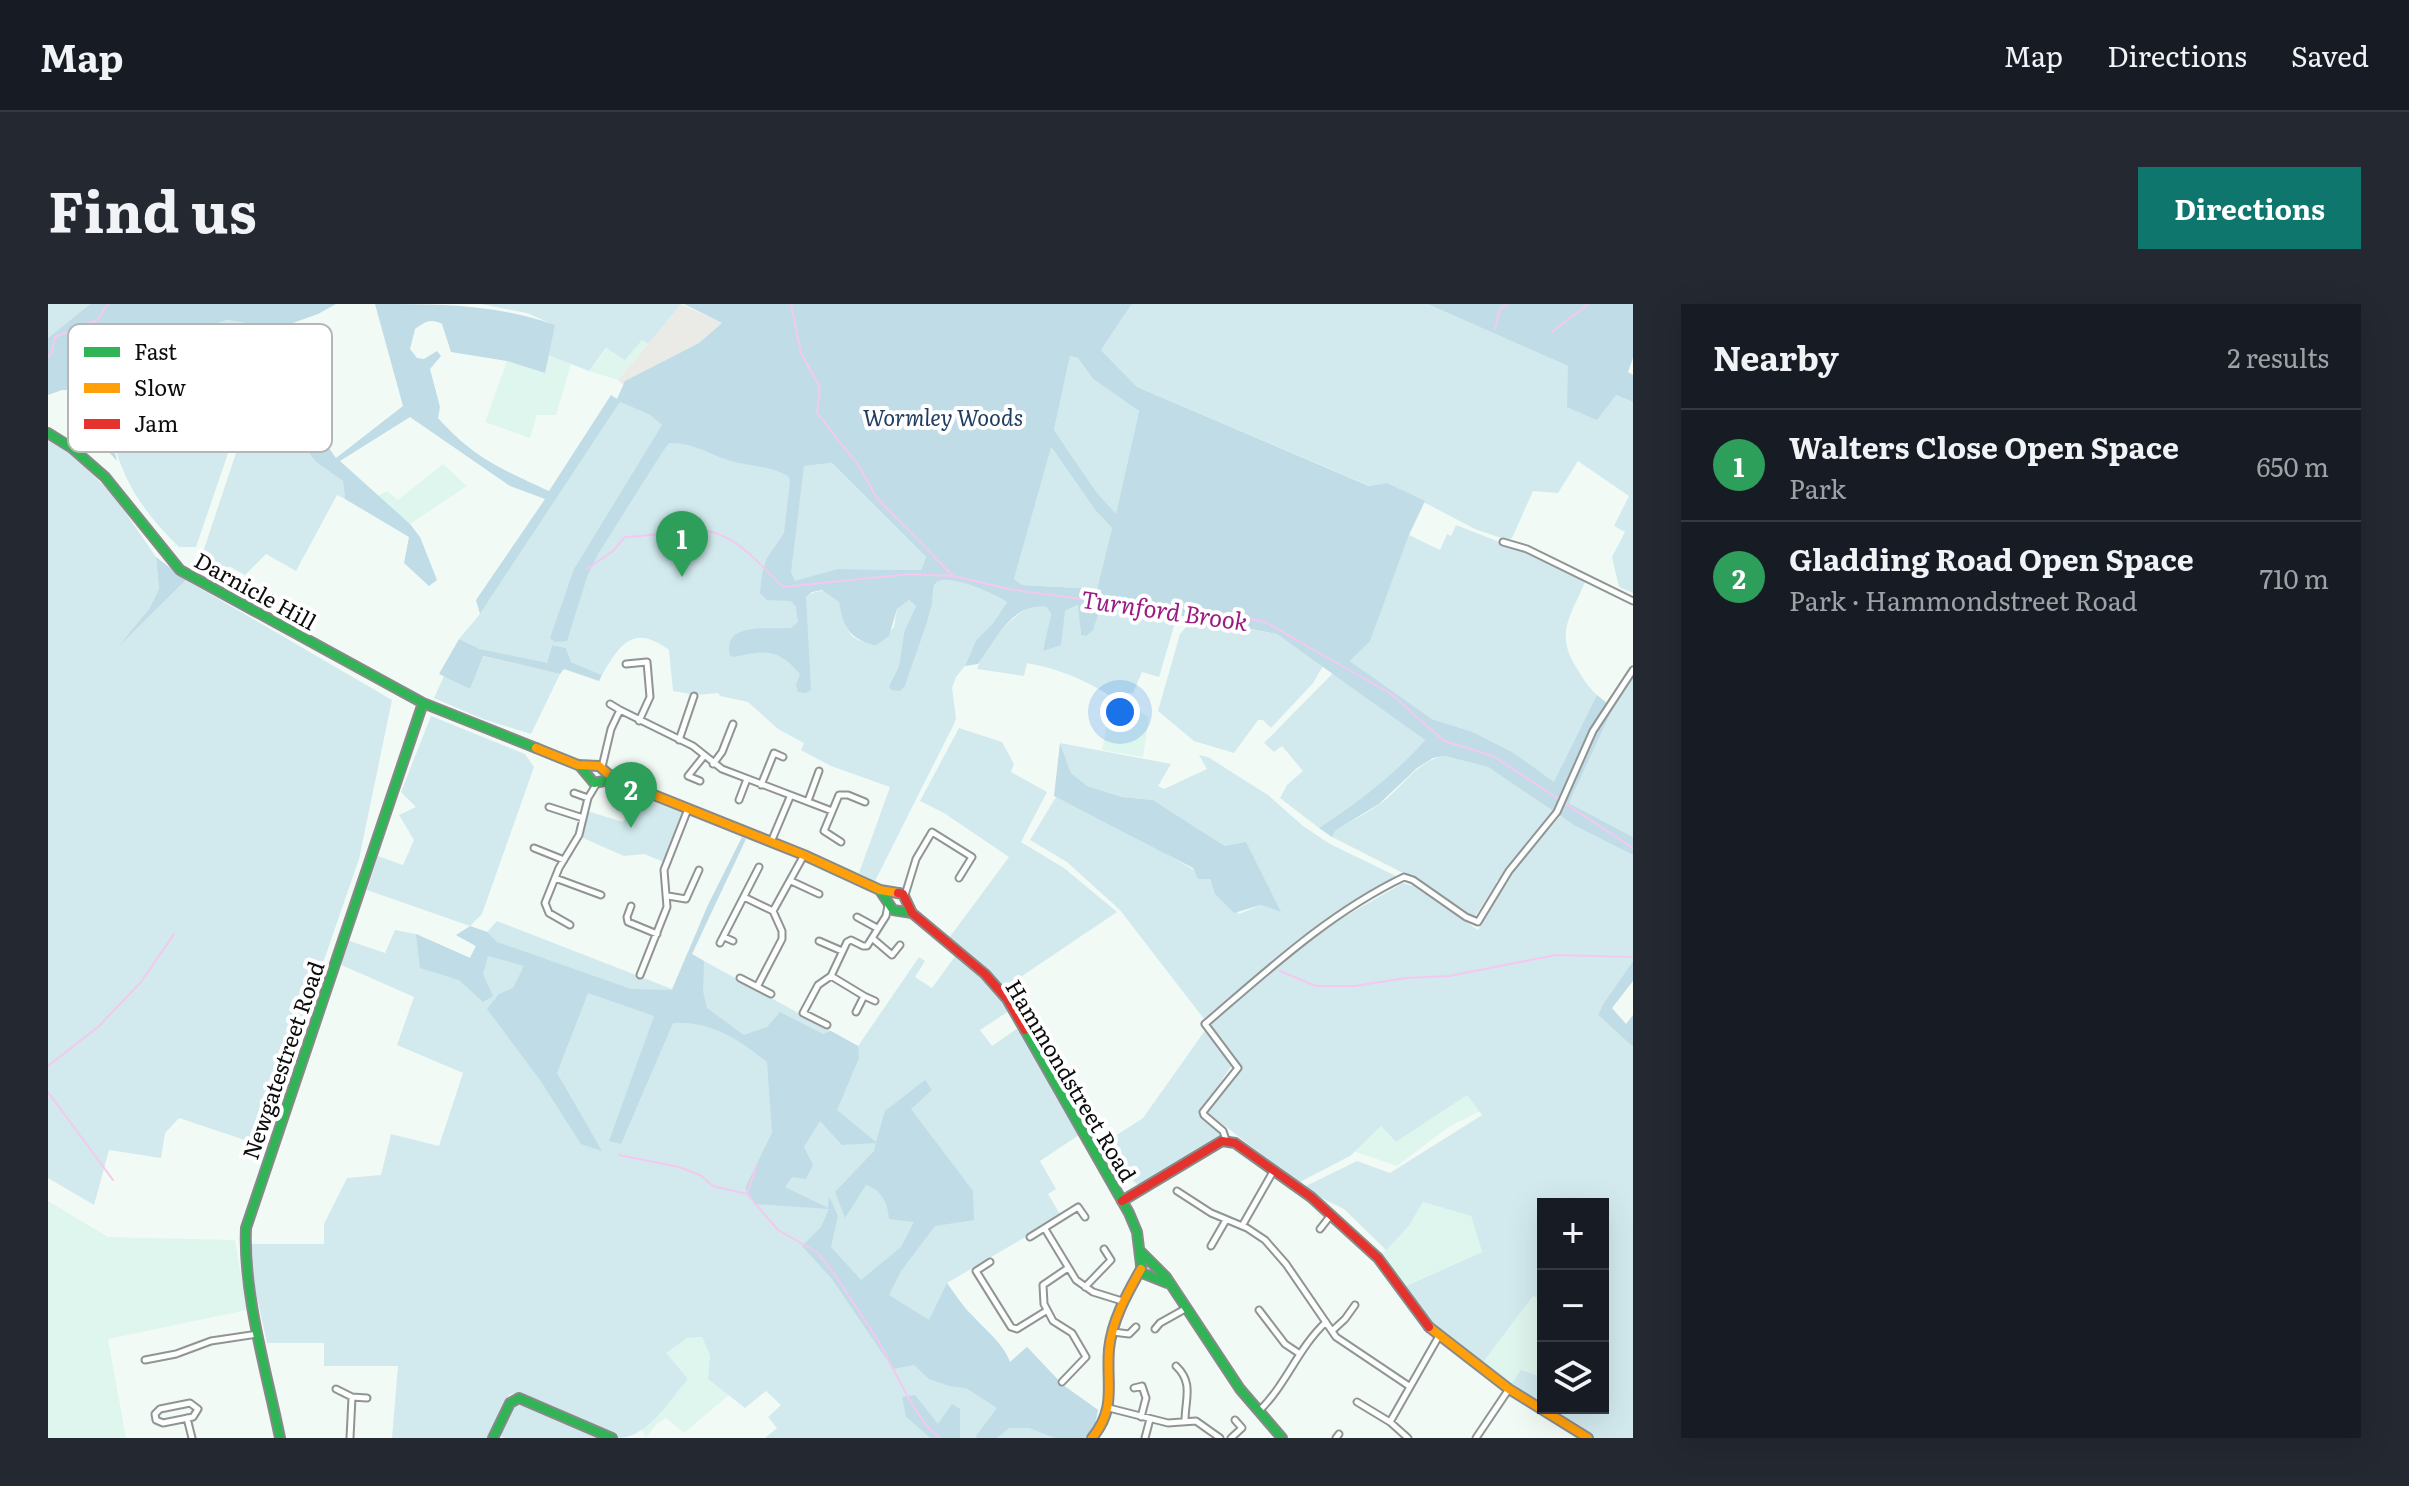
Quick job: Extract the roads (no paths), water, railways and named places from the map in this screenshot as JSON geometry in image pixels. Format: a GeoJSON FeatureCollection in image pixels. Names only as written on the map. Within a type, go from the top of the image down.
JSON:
{"type":"FeatureCollection","features":[{"type":"Feature","properties":{"kind":"street","name":"Darnicle Hill"},"geometry":{"type":"LineString","coordinates":[[48,433],[68,447]]}},
{"type":"Feature","properties":{"kind":"street","name":"Darnicle Hill"},"geometry":{"type":"LineString","coordinates":[[76,452],[111,484],[180,570],[397,689]]}},
{"type":"Feature","properties":{"kind":"street"},"geometry":{"type":"LineString","coordinates":[[1503,542],[1538,554],[1633,601]]}},
{"type":"Feature","properties":{"kind":"street"},"geometry":{"type":"LineString","coordinates":[[626,664],[647,662],[650,697],[639,721]]}},
{"type":"Feature","properties":{"kind":"street"},"geometry":{"type":"LineString","coordinates":[[1226,1140],[1223,1131],[1203,1112],[1238,1068],[1205,1024],[1273,965],[1345,910],[1404,877],[1478,922],[1509,871],[1562,803],[1593,731],[1633,670]]}},
{"type":"Feature","properties":{"kind":"street","name":"Hammondstreet Road"},"geometry":{"type":"LineString","coordinates":[[397,689],[423,703],[578,765],[596,776],[614,779],[804,855],[897,901],[985,974],[1007,999],[1122,1201],[1137,1232],[1147,1265],[1156,1271],[1150,1276]]}},
{"type":"Feature","properties":{"kind":"street"},"geometry":{"type":"LineString","coordinates":[[679,740],[694,696]]}},
{"type":"Feature","properties":{"kind":"street","name":"Newgatestreet Road"},"geometry":{"type":"LineString","coordinates":[[280,1438],[246,1263],[246,1228],[423,703]]}},
{"type":"Feature","properties":{"kind":"street"},"geometry":{"type":"LineString","coordinates":[[610,704],[693,746],[713,764],[790,797],[832,811]]}},
{"type":"Feature","properties":{"kind":"street"},"geometry":{"type":"LineString","coordinates":[[570,925],[551,916],[544,906],[555,878],[579,835],[611,729],[620,710]]}},
{"type":"Feature","properties":{"kind":"street"},"geometry":{"type":"LineString","coordinates":[[713,764],[722,752],[733,724]]}},
{"type":"Feature","properties":{"kind":"street"},"geometry":{"type":"LineString","coordinates":[[761,785],[774,753],[783,757]]}},
{"type":"Feature","properties":{"kind":"street"},"geometry":{"type":"LineString","coordinates":[[700,781],[688,776],[704,756]]}},
{"type":"Feature","properties":{"kind":"street"},"geometry":{"type":"LineString","coordinates":[[808,801],[819,771]]}},
{"type":"Feature","properties":{"kind":"street"},"geometry":{"type":"LineString","coordinates":[[574,793],[596,776]]}},
{"type":"Feature","properties":{"kind":"street"},"geometry":{"type":"LineString","coordinates":[[739,800],[747,779]]}},
{"type":"Feature","properties":{"kind":"street"},"geometry":{"type":"LineString","coordinates":[[841,842],[821,832],[841,794],[865,802]]}},
{"type":"Feature","properties":{"kind":"street"},"geometry":{"type":"LineString","coordinates":[[771,842],[790,797]]}},
{"type":"Feature","properties":{"kind":"street"},"geometry":{"type":"LineString","coordinates":[[549,807],[583,818]]}},
{"type":"Feature","properties":{"kind":"street"},"geometry":{"type":"LineString","coordinates":[[640,975],[666,911],[668,896],[664,870],[688,809]]}},
{"type":"Feature","properties":{"kind":"street"},"geometry":{"type":"LineString","coordinates":[[925,827],[974,859],[959,878]]}},
{"type":"Feature","properties":{"kind":"street"},"geometry":{"type":"LineString","coordinates":[[803,1013],[818,985],[831,976],[849,940],[865,947],[872,938],[908,885],[916,859],[932,832]]}},
{"type":"Feature","properties":{"kind":"street"},"geometry":{"type":"LineString","coordinates":[[534,848],[564,860]]}},
{"type":"Feature","properties":{"kind":"street"},"geometry":{"type":"LineString","coordinates":[[773,911],[804,855]]}},
{"type":"Feature","properties":{"kind":"street"},"geometry":{"type":"LineString","coordinates":[[733,941],[722,940],[759,867]]}},
{"type":"Feature","properties":{"kind":"street"},"geometry":{"type":"LineString","coordinates":[[668,896],[686,899],[699,870]]}},
{"type":"Feature","properties":{"kind":"street"},"geometry":{"type":"LineString","coordinates":[[555,878],[601,895]]}},
{"type":"Feature","properties":{"kind":"street"},"geometry":{"type":"LineString","coordinates":[[791,881],[819,894]]}},
{"type":"Feature","properties":{"kind":"street"},"geometry":{"type":"LineString","coordinates":[[744,897],[773,911],[782,931],[782,939],[757,987]]}},
{"type":"Feature","properties":{"kind":"street"},"geometry":{"type":"LineString","coordinates":[[631,906],[628,922],[657,934]]}},
{"type":"Feature","properties":{"kind":"street"},"geometry":{"type":"LineString","coordinates":[[857,917],[877,928]]}},
{"type":"Feature","properties":{"kind":"street"},"geometry":{"type":"LineString","coordinates":[[872,938],[895,958],[900,945]]}},
{"type":"Feature","properties":{"kind":"street"},"geometry":{"type":"LineString","coordinates":[[819,941],[842,951]]}},
{"type":"Feature","properties":{"kind":"street"},"geometry":{"type":"LineString","coordinates":[[831,976],[875,1001]]}},
{"type":"Feature","properties":{"kind":"street"},"geometry":{"type":"LineString","coordinates":[[740,978],[771,994]]}},
{"type":"Feature","properties":{"kind":"street"},"geometry":{"type":"LineString","coordinates":[[856,1012],[864,996]]}},
{"type":"Feature","properties":{"kind":"street"},"geometry":{"type":"LineString","coordinates":[[797,1009],[827,1025]]}},
{"type":"Feature","properties":{"kind":"street"},"geometry":{"type":"LineString","coordinates":[[1122,1201],[1226,1140],[1235,1143],[1331,1215],[1378,1258],[1421,1317],[1439,1336],[1509,1389],[1575,1434],[1588,1438]]}},
{"type":"Feature","properties":{"kind":"street"},"geometry":{"type":"LineString","coordinates":[[1242,1226],[1274,1170]]}},
{"type":"Feature","properties":{"kind":"street"},"geometry":{"type":"LineString","coordinates":[[1177,1191],[1242,1226],[1272,1247],[1341,1341],[1409,1386]]}},
{"type":"Feature","properties":{"kind":"street"},"geometry":{"type":"LineString","coordinates":[[1030,1237],[1078,1207],[1085,1217]]}},
{"type":"Feature","properties":{"kind":"street"},"geometry":{"type":"LineString","coordinates":[[1320,1229],[1331,1215]]}},
{"type":"Feature","properties":{"kind":"street"},"geometry":{"type":"LineString","coordinates":[[1211,1246],[1226,1220]]}},
{"type":"Feature","properties":{"kind":"street"},"geometry":{"type":"LineString","coordinates":[[1045,1229],[1076,1280],[1093,1292],[1122,1301]]}},
{"type":"Feature","properties":{"kind":"street"},"geometry":{"type":"LineString","coordinates":[[1085,1287],[1111,1260],[1104,1249]]}},
{"type":"Feature","properties":{"kind":"street"},"geometry":{"type":"LineString","coordinates":[[990,1262],[976,1271],[1011,1327],[1017,1329],[1046,1311]]}},
{"type":"Feature","properties":{"kind":"street"},"geometry":{"type":"LineString","coordinates":[[1092,1438],[1102,1426],[1109,1408],[1109,1348],[1122,1301],[1147,1265],[1167,1283],[1240,1389],[1282,1438]]}},
{"type":"Feature","properties":{"kind":"street"},"geometry":{"type":"LineString","coordinates":[[1062,1382],[1086,1357],[1072,1333],[1053,1321],[1046,1311],[1043,1285],[1068,1268]]}},
{"type":"Feature","properties":{"kind":"street"},"geometry":{"type":"LineString","coordinates":[[1132,1285],[1150,1276],[1167,1283]]}},
{"type":"Feature","properties":{"kind":"street"},"geometry":{"type":"LineString","coordinates":[[1332,1331],[1355,1305]]}},
{"type":"Feature","properties":{"kind":"street"},"geometry":{"type":"LineString","coordinates":[[1155,1329],[1185,1309]]}},
{"type":"Feature","properties":{"kind":"street"},"geometry":{"type":"LineString","coordinates":[[1259,1310],[1285,1344],[1300,1354]]}},
{"type":"Feature","properties":{"kind":"street"},"geometry":{"type":"LineString","coordinates":[[1259,1411],[1274,1396],[1311,1336],[1326,1322]]}},
{"type":"Feature","properties":{"kind":"street"},"geometry":{"type":"LineString","coordinates":[[1113,1332],[1129,1334],[1136,1327]]}},
{"type":"Feature","properties":{"kind":"street"},"geometry":{"type":"LineString","coordinates":[[145,1360],[176,1354],[211,1341],[258,1334]]}},
{"type":"Feature","properties":{"kind":"street"},"geometry":{"type":"LineString","coordinates":[[1390,1422],[1439,1336]]}},
{"type":"Feature","properties":{"kind":"street"},"geometry":{"type":"LineString","coordinates":[[1176,1366],[1188,1385],[1185,1421]]}},
{"type":"Feature","properties":{"kind":"street"},"geometry":{"type":"LineString","coordinates":[[1134,1388],[1142,1386],[1145,1393],[1141,1417]]}},
{"type":"Feature","properties":{"kind":"street"},"geometry":{"type":"LineString","coordinates":[[336,1389],[352,1397],[367,1398]]}},
{"type":"Feature","properties":{"kind":"street"},"geometry":{"type":"LineString","coordinates":[[1476,1438],[1509,1389]]}},
{"type":"Feature","properties":{"kind":"street"},"geometry":{"type":"LineString","coordinates":[[350,1438],[352,1397]]}},
{"type":"Feature","properties":{"kind":"street"},"geometry":{"type":"LineString","coordinates":[[493,1438],[510,1403],[519,1398],[612,1438]]}},
{"type":"Feature","properties":{"kind":"street"},"geometry":{"type":"LineString","coordinates":[[1357,1402],[1390,1422],[1408,1438]]}},
{"type":"Feature","properties":{"kind":"street"},"geometry":{"type":"LineString","coordinates":[[193,1403],[197,1412],[187,1418],[163,1423],[156,1420],[155,1414],[162,1408],[193,1403]]}},
{"type":"Feature","properties":{"kind":"street"},"geometry":{"type":"LineString","coordinates":[[1109,1408],[1172,1424],[1199,1422],[1220,1438]]}},
{"type":"Feature","properties":{"kind":"street"},"geometry":{"type":"LineString","coordinates":[[187,1418],[192,1438]]}},
{"type":"Feature","properties":{"kind":"street"},"geometry":{"type":"LineString","coordinates":[[1145,1438],[1150,1419]]}},
{"type":"Feature","properties":{"kind":"street"},"geometry":{"type":"LineString","coordinates":[[1231,1438],[1242,1428],[1235,1420]]}},
{"type":"Feature","properties":{"kind":"waterway"},"geometry":{"type":"LineString","coordinates":[[87,324],[97,320],[108,304]]}},
{"type":"Feature","properties":{"kind":"waterway","name":"Turnford Brook"},"geometry":{"type":"LineString","coordinates":[[791,304],[801,353],[820,388],[817,413],[859,466],[876,497],[953,576],[1013,590]]}},
{"type":"Feature","properties":{"kind":"waterway"},"geometry":{"type":"LineString","coordinates":[[1495,329],[1500,309],[1506,304]]}},
{"type":"Feature","properties":{"kind":"waterway"},"geometry":{"type":"LineString","coordinates":[[1552,332],[1588,304]]}},
{"type":"Feature","properties":{"kind":"waterway"},"geometry":{"type":"LineString","coordinates":[[48,356],[51,355],[55,337],[68,332]]}},
{"type":"Feature","properties":{"kind":"waterway"},"geometry":{"type":"LineString","coordinates":[[587,569],[613,551],[625,537],[695,530],[708,531],[733,541],[783,587],[909,574],[953,576]]}},
{"type":"Feature","properties":{"kind":"waterway","name":"Turnford Brook"},"geometry":{"type":"LineString","coordinates":[[1014,590],[1103,602],[1194,608],[1265,622],[1391,694],[1444,741],[1493,756],[1633,848]]}},
{"type":"Feature","properties":{"kind":"waterway"},"geometry":{"type":"LineString","coordinates":[[48,1066],[98,1027],[141,982],[174,934]]}},
{"type":"Feature","properties":{"kind":"waterway"},"geometry":{"type":"LineString","coordinates":[[1280,971],[1316,986],[1355,986],[1406,978],[1449,976],[1556,955],[1633,957]]}},
{"type":"Feature","properties":{"kind":"waterway"},"geometry":{"type":"LineString","coordinates":[[48,1092],[113,1180]]}},
{"type":"Feature","properties":{"kind":"waterway"},"geometry":{"type":"LineString","coordinates":[[619,1155],[679,1167],[700,1175],[713,1186],[747,1194],[757,1165]]}},
{"type":"Feature","properties":{"kind":"waterway"},"geometry":{"type":"LineString","coordinates":[[747,1194],[778,1230],[817,1252],[879,1342],[911,1403],[940,1438]]}},
{"type":"Feature","properties":{"kind":"place","name":"Walters Close Open Space"},"geometry":{"type":"Point","coordinates":[682,577]}},
{"type":"Feature","properties":{"kind":"place","name":"Gladding Road Open Space"},"geometry":{"type":"Point","coordinates":[631,828]}},
{"type":"Feature","properties":{"kind":"park label","name":"Wormley Woods"},"geometry":{"type":"Point","coordinates":[943,416]}}]}
